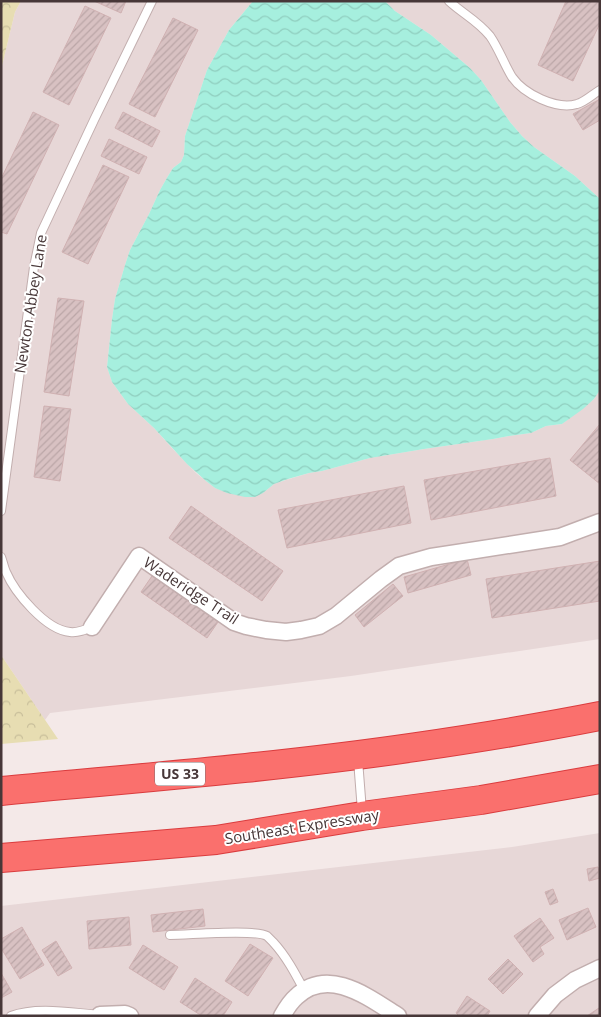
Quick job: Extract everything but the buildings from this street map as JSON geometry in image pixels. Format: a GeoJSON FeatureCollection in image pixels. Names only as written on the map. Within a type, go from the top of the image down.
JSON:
{"type":"FeatureCollection","features":[{"type":"Feature","properties":{"kind":"highway","name":"US 33"},"geometry":{"type":"LineString","coordinates":[[1,791],[211,772],[358,755],[600,716]]}},
{"type":"Feature","properties":{"kind":"highway","name":"Southeast Expressway"},"geometry":{"type":"LineString","coordinates":[[1,858],[216,840],[362,816],[481,800],[600,779]]}},
{"type":"Feature","properties":{"kind":"street","name":"Waderidge Trail"},"geometry":{"type":"LineString","coordinates":[[92,627],[139,556],[234,622],[266,630],[286,632],[319,626],[336,616],[399,566],[439,555],[560,537],[600,522]]}},
{"type":"Feature","properties":{"kind":"street"},"geometry":{"type":"LineString","coordinates":[[537,1016],[555,995],[574,980],[600,968]]}},
{"type":"Feature","properties":{"kind":"street"},"geometry":{"type":"LineString","coordinates":[[282,1016],[296,997],[304,990],[314,985],[324,984],[346,986],[365,995],[398,1016]]}},
{"type":"Feature","properties":{"kind":"street"},"geometry":{"type":"LineString","coordinates":[[100,1015],[125,1014],[130,1016]]}},
{"type":"Feature","properties":{"kind":"lane","name":"Newton Abbey Lane"},"geometry":{"type":"LineString","coordinates":[[1,511],[34,267],[41,233],[152,1]]}},
{"type":"Feature","properties":{"kind":"lane"},"geometry":{"type":"LineString","coordinates":[[449,1],[476,20],[490,37],[514,79],[526,91],[546,101],[562,106],[578,104],[600,90]]}},
{"type":"Feature","properties":{"kind":"lane"},"geometry":{"type":"LineString","coordinates":[[1,557],[6,572],[18,592],[35,611],[52,625],[60,630],[70,632],[82,632],[92,627]]}},
{"type":"Feature","properties":{"kind":"lane"},"geometry":{"type":"LineString","coordinates":[[358,755],[362,816]]}},
{"type":"Feature","properties":{"kind":"lane"},"geometry":{"type":"LineString","coordinates":[[170,935],[230,933],[268,936],[292,967],[304,990]]}},
{"type":"Feature","properties":{"kind":"lane"},"geometry":{"type":"LineString","coordinates":[[11,1016],[30,1011],[100,1015]]}},
{"type":"Feature","properties":{"kind":"shaded area"},"geometry":{"type":"Polygon","coordinates":[[[21,1],[253,1],[229,30],[207,70],[185,136],[184,155],[181,162],[173,168],[160,190],[130,250],[125,265],[115,299],[107,367],[112,382],[128,404],[154,428],[196,473],[215,488],[235,494],[263,493],[274,484],[286,480],[370,458],[531,433],[546,426],[562,424],[594,399],[600,390],[600,639],[351,676],[50,713],[45,720],[1,655],[1,70],[15,12],[21,1]]]}},
{"type":"Feature","properties":{"kind":"shaded area"},"geometry":{"type":"Polygon","coordinates":[[[385,1],[600,1],[600,199],[575,176],[534,147],[522,136],[470,68],[431,35],[395,11],[385,1]]]}},
{"type":"Feature","properties":{"kind":"shaded area"},"geometry":{"type":"Polygon","coordinates":[[[600,833],[600,1016],[1,1016],[1,906],[512,847],[600,833]]]}},
{"type":"Feature","properties":{"kind":"green space"},"geometry":{"type":"Polygon","coordinates":[[[1,1],[21,1],[15,12],[1,70],[1,1]]]}},
{"type":"Feature","properties":{"kind":"green space"},"geometry":{"type":"Polygon","coordinates":[[[1,655],[58,739],[1,744],[1,655]]]}},
{"type":"Feature","properties":{"kind":"water"},"geometry":{"type":"Polygon","coordinates":[[[253,1],[385,1],[395,11],[431,35],[470,68],[522,136],[534,147],[575,176],[600,199],[600,390],[594,399],[583,409],[562,424],[546,426],[531,433],[370,458],[288,479],[274,484],[255,497],[245,497],[227,493],[215,488],[206,481],[128,404],[112,382],[107,367],[115,299],[125,265],[130,250],[160,190],[173,168],[181,162],[184,155],[185,136],[207,70],[229,30],[253,1]]]}}]}
